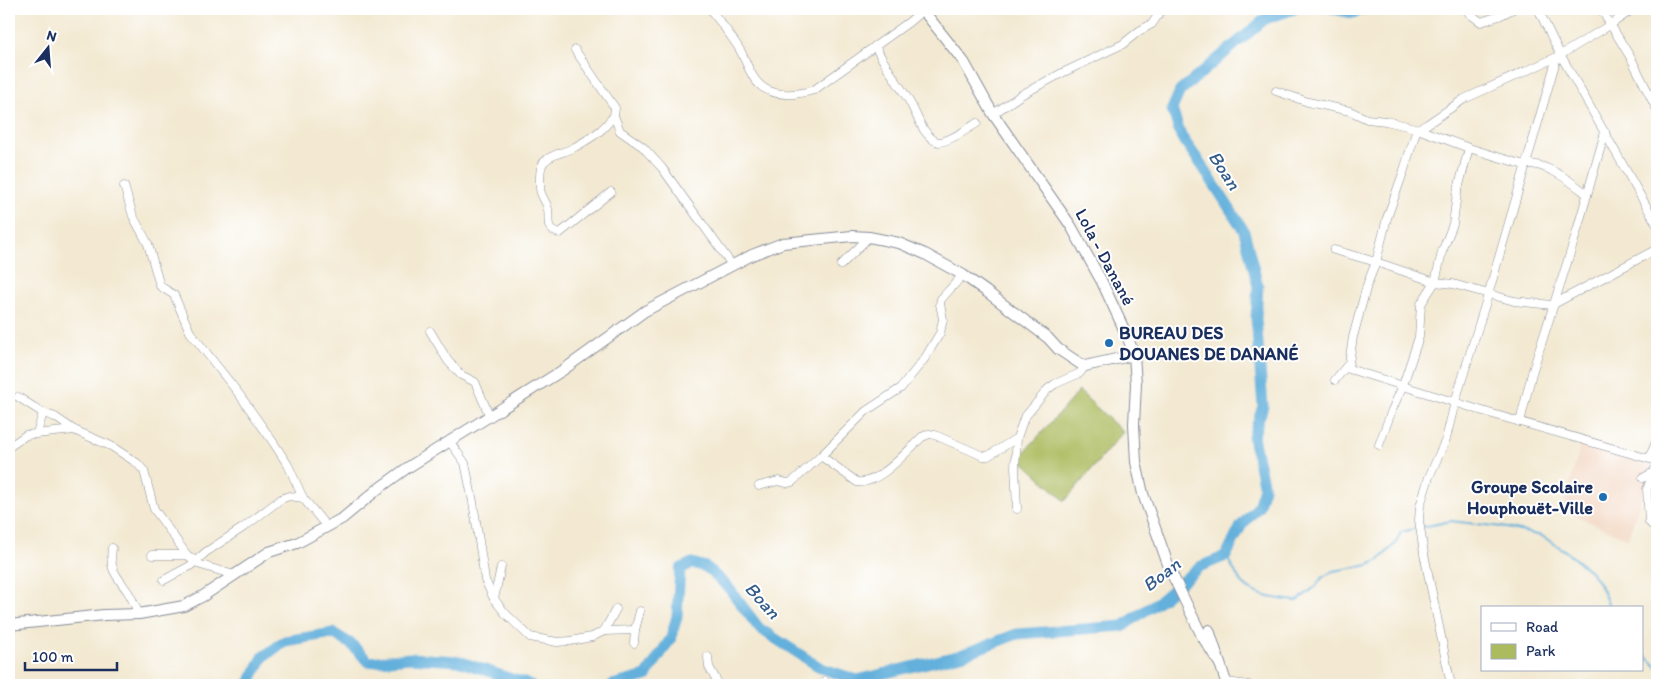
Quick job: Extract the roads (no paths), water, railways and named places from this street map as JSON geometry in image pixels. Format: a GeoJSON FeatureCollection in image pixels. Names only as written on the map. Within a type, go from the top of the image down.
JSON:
{"type":"FeatureCollection","features":[{"type":"Feature","properties":{"kind":"main road","name":"Lola - Danané"},"geometry":{"type":"LineString","coordinates":[[922,9],[964,62],[993,114],[1071,226],[1102,282],[1128,338],[1134,355],[1136,462],[1143,494],[1170,570],[1202,636],[1220,664]]}},
{"type":"Feature","properties":{"kind":"main road"},"geometry":{"type":"LineString","coordinates":[[9,625],[95,616],[139,614],[184,606],[203,596],[269,552],[297,542],[343,518],[378,489],[408,468],[563,370],[640,315],[681,291],[732,265],[771,246],[783,243],[852,236],[869,237],[899,243],[925,254],[963,275],[1048,338],[1058,349],[1085,366],[1134,355]]}},
{"type":"Feature","properties":{"kind":"main road","name":"Lola - Danané"},"geometry":{"type":"LineString","coordinates":[[1209,630],[1227,684]]}},
{"type":"Feature","properties":{"kind":"street"},"geometry":{"type":"LineString","coordinates":[[710,9],[739,49],[753,77],[766,89],[776,94],[814,90],[922,9]]}},
{"type":"Feature","properties":{"kind":"street"},"geometry":{"type":"LineString","coordinates":[[993,114],[1021,95],[1123,44],[1139,31],[1152,24],[1162,9]]}},
{"type":"Feature","properties":{"kind":"street"},"geometry":{"type":"LineString","coordinates":[[1466,9],[1481,22],[1514,9]]}},
{"type":"Feature","properties":{"kind":"street"},"geometry":{"type":"LineString","coordinates":[[1538,9],[1558,55],[1605,132],[1657,225]]}},
{"type":"Feature","properties":{"kind":"street"},"geometry":{"type":"LineString","coordinates":[[1601,9],[1632,60],[1657,110]]}},
{"type":"Feature","properties":{"kind":"street"},"geometry":{"type":"LineString","coordinates":[[1335,380],[1346,368],[1351,357],[1353,337],[1367,285],[1376,262],[1387,218],[1417,129],[1464,99],[1558,55],[1610,25],[1633,9]]}},
{"type":"Feature","properties":{"kind":"street"},"geometry":{"type":"LineString","coordinates":[[874,46],[888,71],[907,97],[924,130],[932,140],[939,142],[945,140],[967,130],[977,122]]}},
{"type":"Feature","properties":{"kind":"street"},"geometry":{"type":"LineString","coordinates":[[575,50],[615,108],[614,116],[623,134],[643,147],[662,168],[732,265]]}},
{"type":"Feature","properties":{"kind":"street"},"geometry":{"type":"LineString","coordinates":[[1451,685],[1424,554],[1419,520],[1420,506],[1422,495],[1446,438],[1558,55]]}},
{"type":"Feature","properties":{"kind":"street"},"geometry":{"type":"LineString","coordinates":[[1276,90],[1308,102],[1350,111],[1367,119],[1386,120],[1417,129],[1521,164],[1542,167],[1565,178],[1587,194]]}},
{"type":"Feature","properties":{"kind":"street"},"geometry":{"type":"LineString","coordinates":[[611,192],[560,233],[554,231],[548,222],[547,202],[540,193],[540,188],[542,166],[546,160],[573,149],[594,136],[614,116]]}},
{"type":"Feature","properties":{"kind":"street"},"geometry":{"type":"LineString","coordinates":[[1520,422],[1532,373],[1605,132]]}},
{"type":"Feature","properties":{"kind":"street"},"geometry":{"type":"LineString","coordinates":[[1379,445],[1404,385],[1419,337],[1421,304],[1435,282],[1442,252],[1453,224],[1457,193],[1469,148]]}},
{"type":"Feature","properties":{"kind":"street"},"geometry":{"type":"LineString","coordinates":[[124,186],[133,216],[148,244],[160,286],[174,295],[190,332],[234,386],[288,465],[303,498],[326,527]]}},
{"type":"Feature","properties":{"kind":"street"},"geometry":{"type":"LineString","coordinates":[[841,264],[869,237]]}},
{"type":"Feature","properties":{"kind":"street"},"geometry":{"type":"LineString","coordinates":[[1334,250],[1435,282],[1461,286],[1514,301],[1552,305],[1657,249]]}},
{"type":"Feature","properties":{"kind":"street"},"geometry":{"type":"LineString","coordinates":[[759,486],[778,480],[787,483],[792,482],[822,456],[866,411],[901,388],[940,334],[943,314],[940,304],[941,299],[963,275]]}},
{"type":"Feature","properties":{"kind":"street"},"geometry":{"type":"LineString","coordinates":[[430,331],[451,366],[461,375],[475,382],[490,417]]}},
{"type":"Feature","properties":{"kind":"street"},"geometry":{"type":"LineString","coordinates":[[1017,509],[1015,466],[1017,438],[1024,418],[1042,395],[1055,384],[1080,373],[1085,366]]}},
{"type":"Feature","properties":{"kind":"street"},"geometry":{"type":"LineString","coordinates":[[1346,368],[1520,422],[1648,458],[1657,463],[1647,489],[1649,522],[1657,529]]}},
{"type":"Feature","properties":{"kind":"street"},"geometry":{"type":"LineString","coordinates":[[18,397],[44,413],[55,417],[74,430],[111,446],[137,463],[144,471],[154,509],[187,555],[195,562],[206,567],[234,575]]}},
{"type":"Feature","properties":{"kind":"street"},"geometry":{"type":"LineString","coordinates":[[37,433],[44,413]]}},
{"type":"Feature","properties":{"kind":"street"},"geometry":{"type":"LineString","coordinates":[[9,447],[26,435],[74,430]]}},
{"type":"Feature","properties":{"kind":"street"},"geometry":{"type":"LineString","coordinates":[[822,456],[857,482],[863,483],[877,478],[922,436],[935,435],[977,454],[988,456],[1017,438]]}},
{"type":"Feature","properties":{"kind":"street"},"geometry":{"type":"LineString","coordinates":[[1648,458],[1657,440]]}},
{"type":"Feature","properties":{"kind":"street"},"geometry":{"type":"LineString","coordinates":[[450,442],[465,462],[485,580],[501,609],[530,637],[557,642],[592,637],[604,631],[635,630]]}},
{"type":"Feature","properties":{"kind":"street"},"geometry":{"type":"LineString","coordinates":[[1642,478],[1654,472]]}},
{"type":"Feature","properties":{"kind":"street"},"geometry":{"type":"LineString","coordinates":[[164,580],[195,562],[280,499],[289,496],[303,498]]}},
{"type":"Feature","properties":{"kind":"street"},"geometry":{"type":"LineString","coordinates":[[112,548],[113,572],[129,594],[139,614]]}},
{"type":"Feature","properties":{"kind":"street"},"geometry":{"type":"LineString","coordinates":[[152,555],[187,555]]}},
{"type":"Feature","properties":{"kind":"street"},"geometry":{"type":"LineString","coordinates":[[494,599],[501,567]]}},
{"type":"Feature","properties":{"kind":"street"},"geometry":{"type":"LineString","coordinates":[[604,631],[616,609]]}},
{"type":"Feature","properties":{"kind":"street"},"geometry":{"type":"LineString","coordinates":[[634,643],[640,611]]}},
{"type":"Feature","properties":{"kind":"street"},"geometry":{"type":"LineString","coordinates":[[708,657],[709,667],[719,685]]}},
{"type":"Feature","properties":{"kind":"street"},"geometry":{"type":"LineString","coordinates":[[1227,684],[1250,685]]}},
{"type":"Feature","properties":{"kind":"waterway","name":"Boan"},"geometry":{"type":"LineString","coordinates":[[612,685],[646,676],[671,638],[677,616],[680,569],[692,563],[706,567],[728,587],[759,628],[821,668],[857,680],[961,655],[1017,634],[1123,626],[1162,599],[1199,567],[1226,556],[1241,526],[1258,507],[1264,488],[1253,437],[1263,406],[1256,318],[1258,286],[1244,231],[1181,136],[1172,109],[1180,91],[1265,19],[1294,9]]}},
{"type":"Feature","properties":{"kind":"waterway","name":"Boan"},"geometry":{"type":"LineString","coordinates":[[1333,9],[1353,13],[1365,9]]}},
{"type":"Feature","properties":{"kind":"waterway"},"geometry":{"type":"LineString","coordinates":[[1423,527],[1451,521],[1502,527],[1542,536],[1564,550],[1591,572],[1599,583],[1609,606]]}},
{"type":"Feature","properties":{"kind":"waterway"},"geometry":{"type":"LineString","coordinates":[[1226,556],[1240,580],[1251,590],[1266,596],[1297,601],[1315,587],[1323,577],[1333,571],[1369,565],[1379,560],[1395,544],[1401,532],[1418,528]]}},
{"type":"Feature","properties":{"kind":"waterway","name":"Boan"},"geometry":{"type":"LineString","coordinates":[[248,685],[263,657],[285,641],[333,633],[351,644],[369,662],[410,658],[458,661],[530,685]]}},
{"type":"Feature","properties":{"kind":"waterway"},"geometry":{"type":"LineString","coordinates":[[1644,654],[1657,667]]}},
{"type":"Feature","properties":{"kind":"waterway"},"geometry":{"type":"LineString","coordinates":[[491,672],[495,685]]}},
{"type":"Feature","properties":{"kind":"place","name":"BUREAU DES DOUANES DE DANANÉ"},"geometry":{"type":"Point","coordinates":[1109,343]}},
{"type":"Feature","properties":{"kind":"place","name":"Groupe Scolaire Houphouët-Ville"},"geometry":{"type":"Point","coordinates":[1603,497]}}]}
